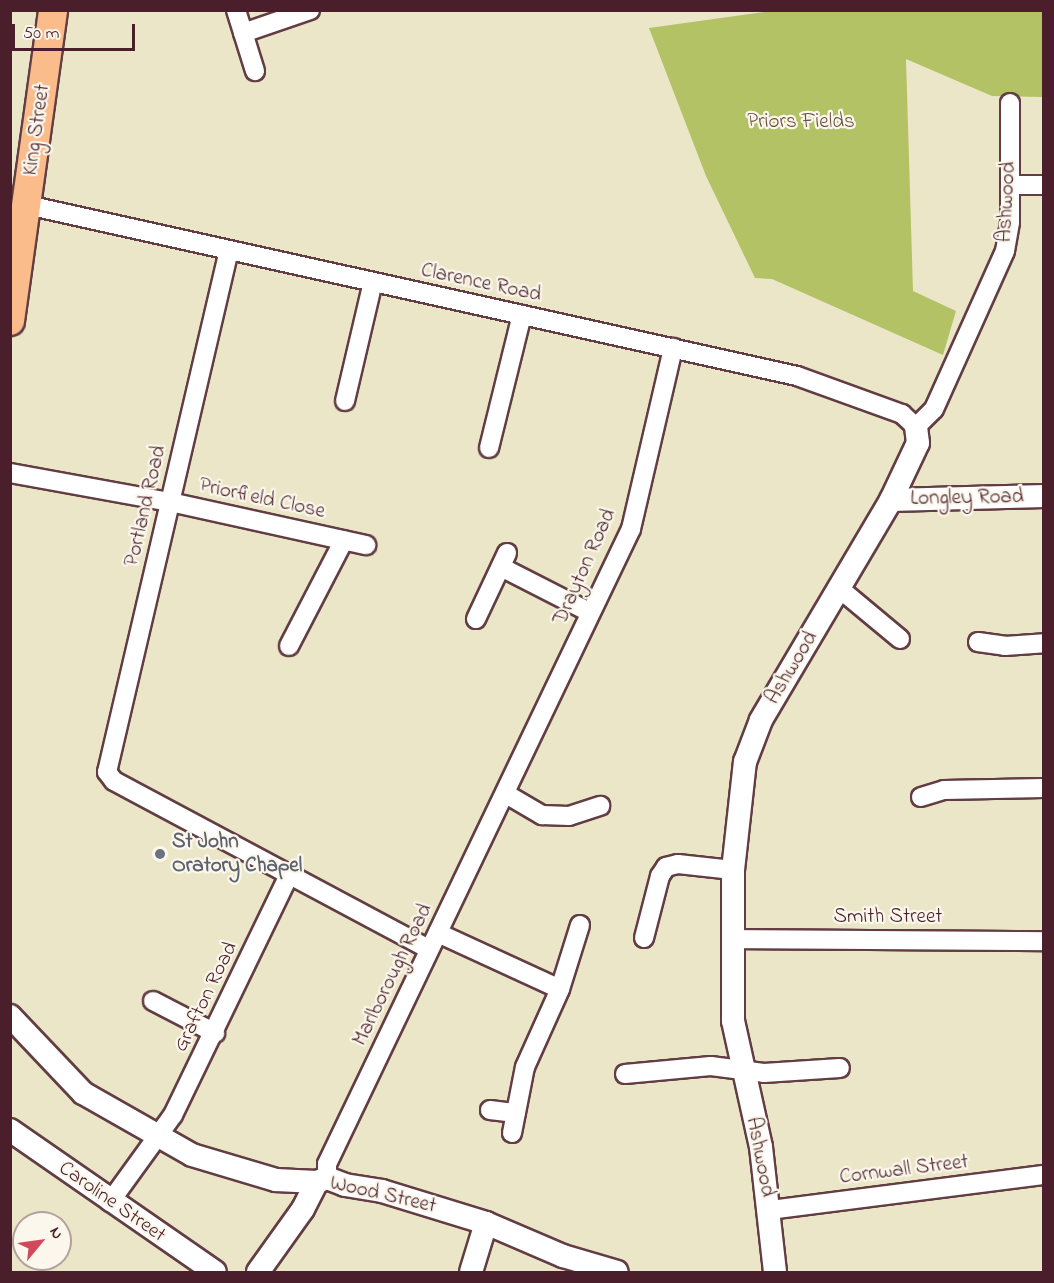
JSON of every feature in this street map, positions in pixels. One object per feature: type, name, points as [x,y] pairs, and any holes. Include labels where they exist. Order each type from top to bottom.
[{"type":"main road","name":"King Street","points":[[10,321],[53,10]]},
{"type":"street","points":[[236,10],[255,71]]},
{"type":"street","points":[[243,33],[310,10]]},
{"type":"street","name":"Ashwood","points":[[775,1272],[770,1210],[761,1148],[741,1070],[733,1021],[733,870],[745,762],[761,720],[891,500],[918,443],[916,427],[934,409],[1005,251],[1010,222],[1010,103]]},
{"type":"street","points":[[1010,185],[1044,185]]},
{"type":"street","name":"Clarence Road","points":[[27,205],[797,376],[902,414],[916,427]]},
{"type":"street","name":"Portland Road","points":[[229,250],[107,772],[114,781],[290,873]]},
{"type":"street","points":[[345,401],[373,282]]},
{"type":"street","points":[[489,448],[522,315]]},
{"type":"street","name":"Drayton Road","points":[[506,794],[589,612],[631,529],[673,348]]},
{"type":"street","name":"Priorfield Close","points":[[10,473],[170,502],[366,545]]},
{"type":"street","name":"Longley Road","points":[[891,500],[1044,496]]},
{"type":"street","name":"Priorfield Close","points":[[289,646],[344,540]]},
{"type":"street","points":[[476,619],[504,560],[589,612]]},
{"type":"street","points":[[840,589],[900,639]]},
{"type":"street","points":[[978,642],[1005,646],[1044,643]]},
{"type":"street","points":[[921,797],[944,790],[1044,788]]},
{"type":"street","points":[[506,794],[542,815],[569,816],[600,806]]},
{"type":"street","name":"Marlborough Road","points":[[322,1180],[327,1164],[429,950],[506,794]]},
{"type":"street","points":[[644,938],[660,876],[666,867],[678,864],[733,870]]},
{"type":"street","points":[[290,873],[429,950]]},
{"type":"street","name":"Grafton Road","points":[[110,1202],[155,1136],[174,1115],[290,873]]},
{"type":"street","points":[[512,1133],[525,1067],[560,989],[580,925]]},
{"type":"street","points":[[438,933],[560,989]]},
{"type":"street","name":"Smith Street","points":[[732,939],[1044,941]]},
{"type":"street","points":[[153,1001],[214,1033]]},
{"type":"street","name":"Wood Street","points":[[10,1016],[84,1093],[155,1136],[228,1167],[276,1180],[322,1180],[486,1223],[563,1256],[617,1272]]},
{"type":"street","points":[[625,1074],[711,1066],[764,1073],[840,1068]]},
{"type":"street","points":[[490,1110],[516,1113]]},
{"type":"street","name":"Caroline Street","points":[[10,1130],[110,1202],[215,1272]]},
{"type":"street","name":"Cornwall Street","points":[[770,1210],[1044,1175]]},
{"type":"street","points":[[258,1272],[322,1180]]},
{"type":"street","points":[[471,1272],[486,1223]]},
{"type":"green space","name":"Priors Fields","points":[[778,10],[1043,11],[1043,97],[992,96],[906,59],[913,291],[956,311],[943,355],[772,279],[755,278],[706,176],[649,28]]},
{"type":"place","name":"St John Oratory Chapel","points":[[160,854]]}]
